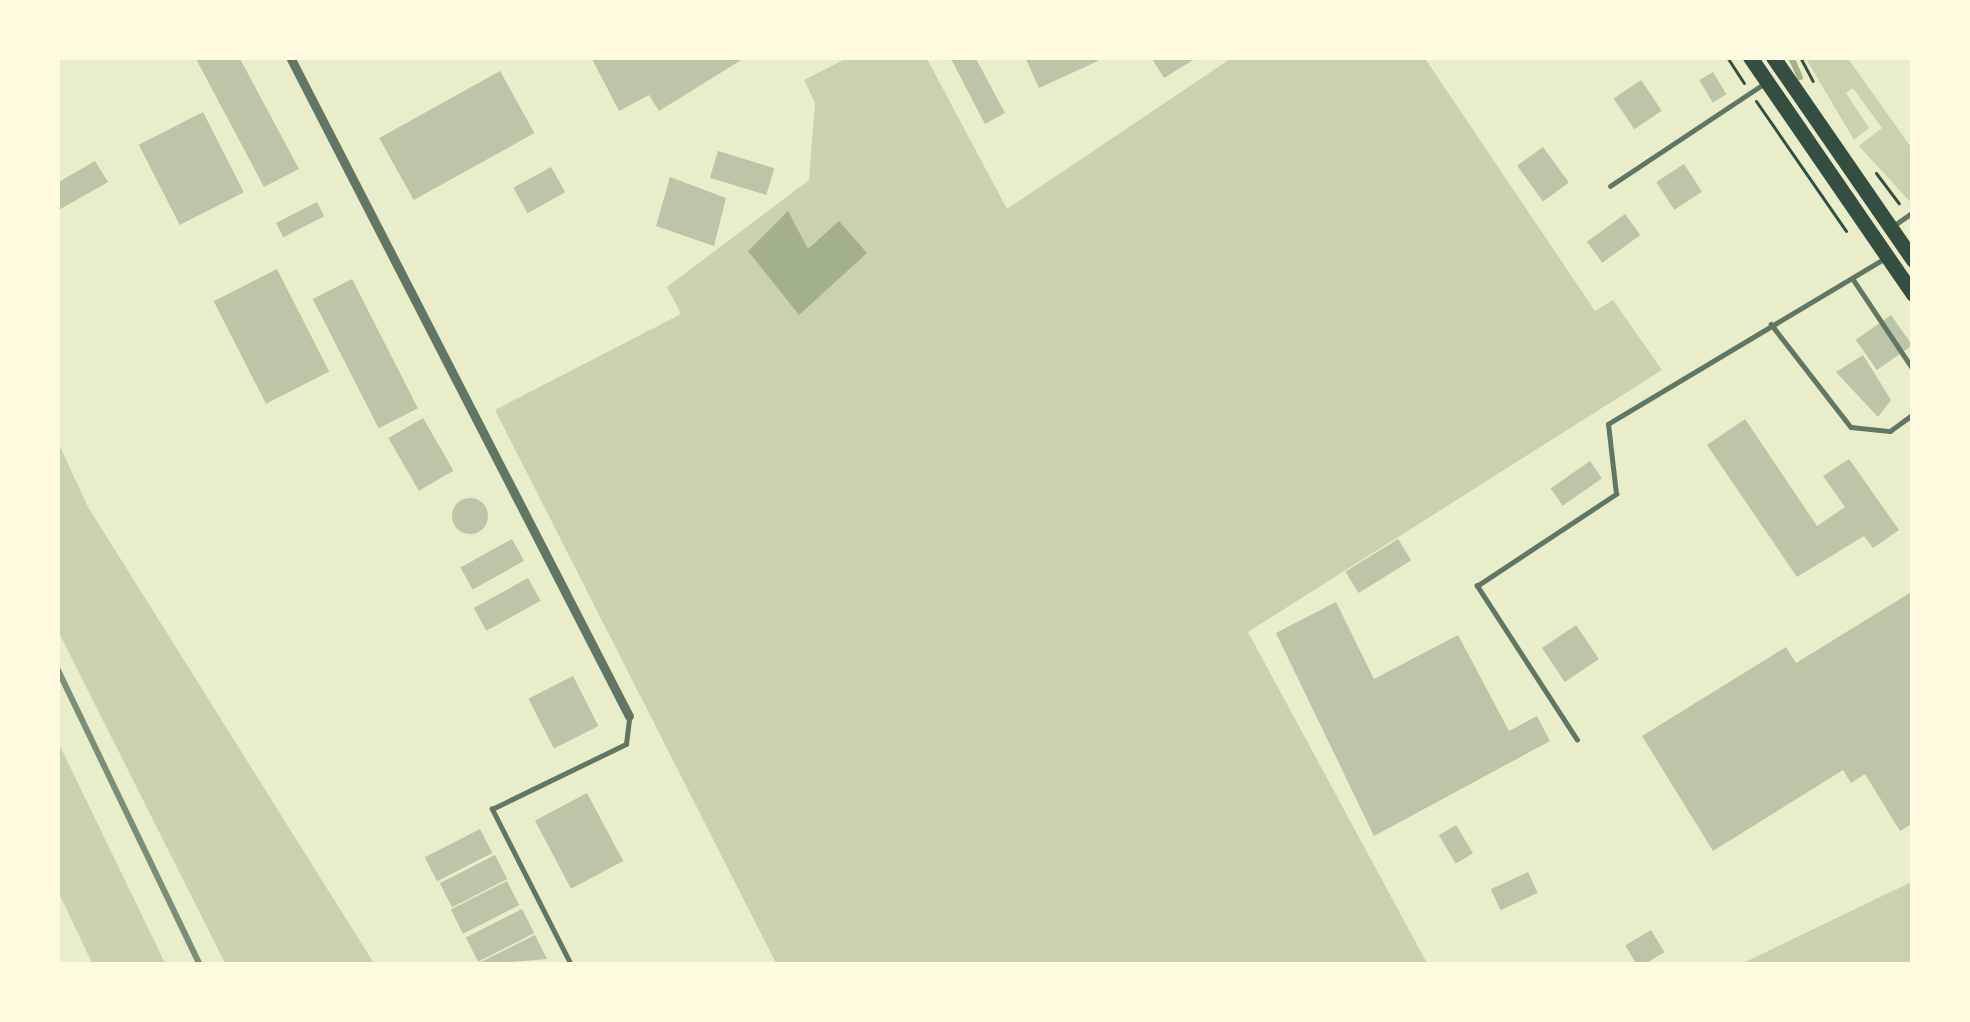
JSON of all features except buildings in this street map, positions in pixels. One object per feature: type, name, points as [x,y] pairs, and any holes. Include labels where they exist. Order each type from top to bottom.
[{"type":"main road","points":[[1750,57],[1913,294]]},
{"type":"main road","points":[[1773,57],[1913,260]]},
{"type":"main road","points":[[1767,82],[1784,72]]},
{"type":"main road","points":[[1842,191],[1859,181]]},
{"type":"main road","points":[[1887,257],[1894,232]]},
{"type":"main road","points":[[1887,257],[1913,280]]},
{"type":"street","points":[[290,57],[629,716]]},
{"type":"lane","points":[[1610,186],[1767,82]]},
{"type":"lane","points":[[1894,232],[1913,212]]},
{"type":"lane","points":[[1577,740],[1477,586],[1616,494],[1608,424],[1887,257]]},
{"type":"lane","points":[[1853,279],[1913,369]]},
{"type":"lane","points":[[1771,324],[1851,427],[1890,431],[1913,414]]},
{"type":"lane","points":[[571,965],[493,809],[626,744],[629,716]]},
{"type":"shaded area","points":[[849,57],[926,57],[1007,209],[1233,57],[1424,57],[1595,311],[1613,300],[1662,370],[1248,632],[1428,965],[777,965],[495,410],[681,314],[667,287],[809,180],[815,103],[804,80]]},
{"type":"shaded area","points":[[1805,57],[1847,57],[1913,150],[1913,205],[1859,146],[1882,128],[1853,88],[1846,93],[1869,128],[1854,140]]},
{"type":"shaded area","points":[[788,211],[808,249],[839,221],[867,253],[799,315],[748,251]]},
{"type":"shaded area","points":[[57,440],[88,507],[375,965],[226,965],[57,629]]},
{"type":"shaded area","points":[[57,740],[166,965],[93,965],[57,889]]},
{"type":"shaded area","points":[[1913,881],[1913,965],[1739,965],[1905,885]]},
{"type":"waterway","points":[[1791,57],[1800,77]]},
{"type":"railway","points":[[57,668],[200,965]]}]
